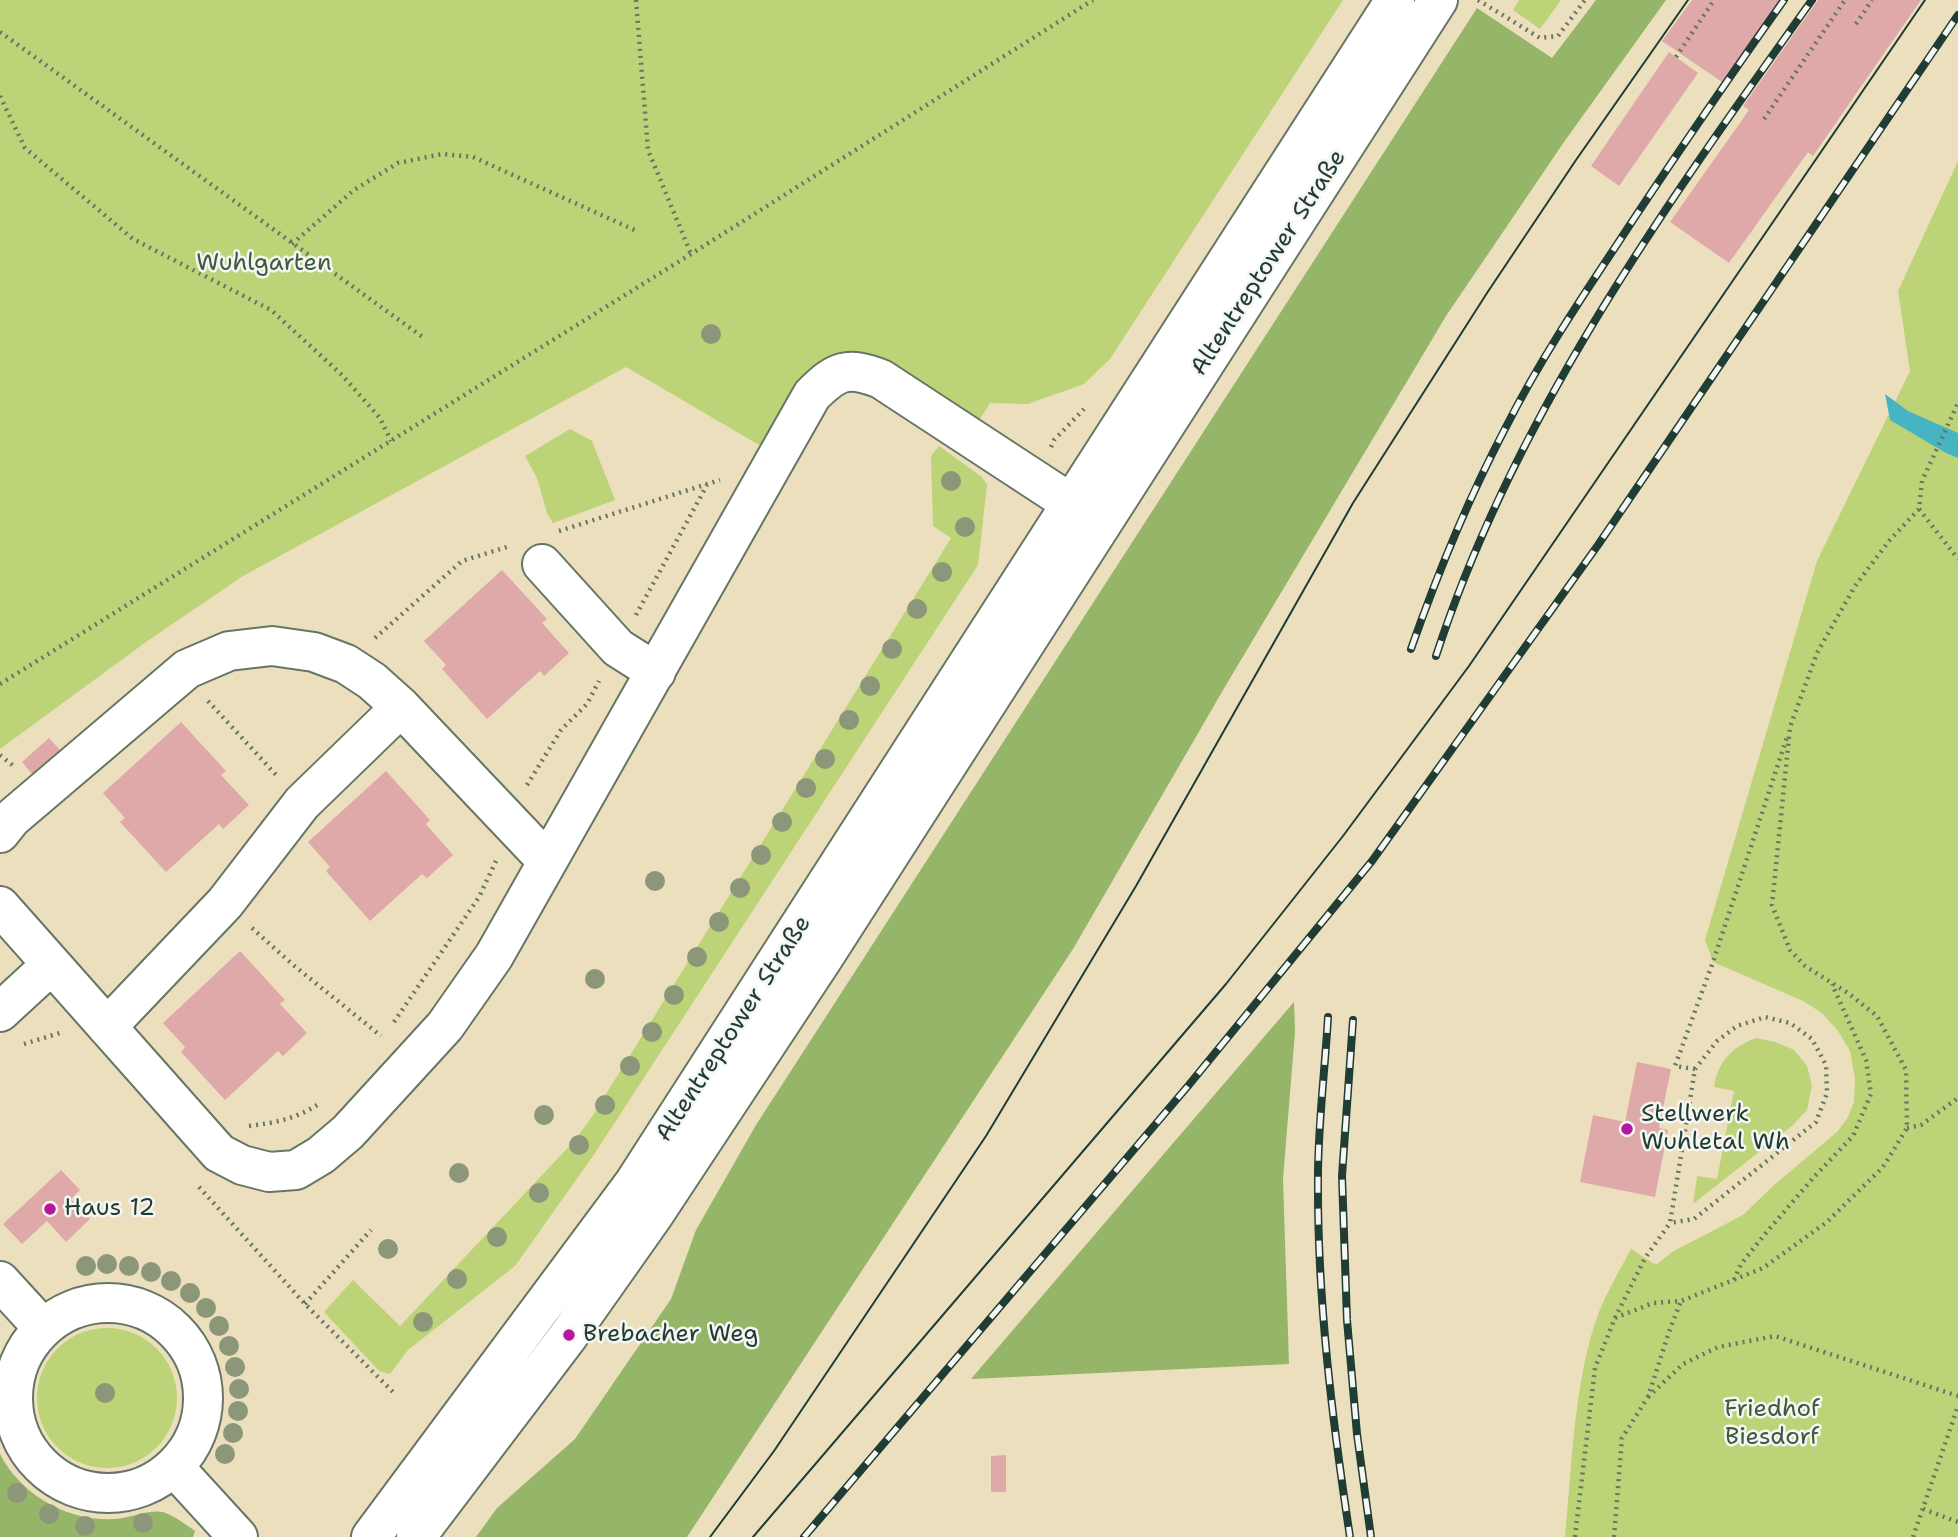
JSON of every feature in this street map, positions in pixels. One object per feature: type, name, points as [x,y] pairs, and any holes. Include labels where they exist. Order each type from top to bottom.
[{"type":"main road","name":"Altentreptower Straße","points":[[416,1537],[554,1355],[653,1216],[822,960],[1395,0]]},
{"type":"main road","name":"Altentreptower Straße","points":[[371,1537],[635,1182],[1438,0]]},
{"type":"main road","points":[[0,906],[219,1153],[242,1165],[269,1172],[296,1170],[321,1155],[348,1132],[445,1026],[494,956],[812,396],[831,376],[858,370],[881,379],[1086,515]]},
{"type":"main road","points":[[542,564],[618,648],[656,672]]},
{"type":"main road","points":[[0,833],[22,809],[187,669],[229,651],[272,646],[314,652],[346,664],[372,681],[401,707],[547,861]]},
{"type":"main road","points":[[107,1027],[225,903],[302,803],[401,707]]},
{"type":"main road","points":[[6,1030],[51,965]]},
{"type":"main road","points":[[0,1281],[43,1328]]},
{"type":"main road","points":[[103,1302],[136,1306],[165,1321],[188,1345],[201,1375],[204,1409],[194,1440],[174,1467],[149,1484],[121,1493],[91,1492],[62,1482],[39,1464],[22,1439],[13,1410],[15,1380],[21,1361],[43,1328],[71,1310],[103,1302]]},
{"type":"main road","points":[[174,1467],[238,1537]]},
{"type":"path","points":[[636,0],[648,150],[691,254]]},
{"type":"path","points":[[0,684],[1093,0]]},
{"type":"path","points":[[1478,0],[1540,38],[1558,36],[1585,0]]},
{"type":"path","points":[[1676,57],[1714,0]]},
{"type":"path","points":[[1765,119],[1845,0]]},
{"type":"path","points":[[1856,24],[1872,0]]},
{"type":"path","points":[[0,32],[424,338]]},
{"type":"path","points":[[0,96],[24,148],[133,239],[271,310],[342,375],[380,418],[391,441]]},
{"type":"path","points":[[292,244],[354,190],[398,163],[442,154],[473,157],[639,232]]},
{"type":"path","points":[[1695,1069],[1675,1066],[1713,962],[1817,653],[1855,586],[1889,541],[1919,509],[1922,481],[1958,402]]},
{"type":"path","points":[[1919,509],[1958,559]]},
{"type":"path","points":[[182,674],[302,803]]},
{"type":"path","points":[[1615,1318],[1653,1303],[1681,1301],[1763,1268],[1827,1222],[1883,1167],[1907,1128],[1906,1069],[1877,1016],[1848,993],[1805,966],[1790,950],[1772,905],[1790,727]]},
{"type":"path","points":[[374,1045],[421,986],[479,897],[502,849]]},
{"type":"path","points":[[225,903],[292,964],[382,1036]]},
{"type":"path","points":[[1733,1281],[1741,1265],[1765,1234],[1853,1136],[1871,1094],[1866,1060],[1831,983]]},
{"type":"path","points":[[1575,1537],[1595,1368],[1615,1318],[1645,1258],[1670,1223],[1695,1069],[1717,1041],[1737,1026],[1765,1017],[1790,1023],[1812,1039],[1826,1065],[1827,1093],[1816,1122],[1694,1219],[1670,1223]]},
{"type":"path","points":[[6,1030],[64,1032]]},
{"type":"path","points":[[325,1097],[316,1106],[298,1116],[276,1123],[234,1128],[184,1170],[305,1304],[393,1392]]},
{"type":"path","points":[[1907,1128],[1921,1125],[1958,1098]]},
{"type":"path","points":[[305,1304],[371,1230]]},
{"type":"path","points":[[1648,1397],[1681,1301]]},
{"type":"path","points":[[1614,1537],[1622,1438],[1648,1397],[1683,1364],[1718,1347],[1775,1336],[1958,1396]]},
{"type":"path","points":[[1913,1537],[1958,1406]]},
{"type":"path","points":[[1923,1509],[1958,1522]]},
{"type":"green space","name":"Wuhlgarten","points":[[0,0],[1343,0],[1110,359],[1084,384],[1028,404],[990,403],[980,419],[892,363],[877,358],[766,449],[626,367],[243,576],[146,642],[0,749]]},
{"type":"green space","points":[[1519,0],[1561,0],[1540,29],[1513,10]]},
{"type":"green space","points":[[1596,0],[1666,0],[1564,142],[1446,316],[1226,685],[1073,949],[687,1537],[476,1537],[497,1508],[575,1439],[671,1299],[696,1230],[756,1125],[1477,8],[1552,58]]},
{"type":"green space","name":"Friedhof Biesdorf","points":[[1958,161],[1958,1537],[1565,1537],[1575,1423],[1584,1365],[1599,1312],[1631,1249],[1656,1265],[1672,1252],[1743,1215],[1837,1132],[1847,1119],[1854,1102],[1855,1079],[1850,1051],[1838,1031],[1822,1013],[1803,1001],[1713,962],[1705,940],[1817,561],[1910,371],[1898,291]]},
{"type":"green space","points":[[570,429],[592,441],[615,500],[553,523],[547,513],[537,478],[525,456]]},
{"type":"green space","points":[[939,446],[982,477],[987,485],[978,565],[593,1156],[515,1266],[408,1350],[390,1374],[379,1371],[324,1312],[353,1280],[400,1326],[576,1139],[951,538],[933,526],[931,456]]},
{"type":"green space","points":[[1294,1002],[1295,1032],[1283,1179],[1289,1364],[971,1379]]},
{"type":"green space","points":[[1756,1038],[1794,1050],[1807,1066],[1812,1085],[1807,1110],[1792,1126],[1693,1204],[1697,1176],[1717,1179],[1734,1091],[1714,1087],[1719,1070],[1733,1051]]},
{"type":"green space","points":[[107,1328],[134,1333],[157,1348],[172,1371],[177,1398],[172,1425],[157,1448],[134,1463],[107,1468],[80,1463],[57,1448],[42,1425],[37,1398],[42,1371],[57,1348],[80,1333]]},
{"type":"green space","points":[[0,1454],[20,1482],[63,1511],[97,1519],[163,1512],[195,1531],[193,1537],[0,1537]]},
{"type":"water","points":[[1885,394],[1908,411],[1958,433],[1958,458],[1890,420]]},
{"type":"building","points":[[1692,0],[1785,0],[1725,84],[1662,41]]},
{"type":"building","points":[[1818,0],[1921,0],[1813,156],[1808,152],[1729,263],[1670,222],[1749,110],[1743,106]]},
{"type":"building","points":[[1669,52],[1698,73],[1619,186],[1591,166]]},
{"type":"building","points":[[502,570],[547,619],[542,623],[569,653],[544,676],[540,671],[487,719],[442,669],[446,665],[424,641]]},
{"type":"building","points":[[181,722],[226,771],[221,775],[249,805],[223,829],[219,824],[166,872],[120,822],[125,818],[103,793]]},
{"type":"building","points":[[49,738],[60,750],[33,775],[22,762]]},
{"type":"building","points":[[386,771],[430,820],[426,824],[453,855],[427,878],[422,874],[370,921],[326,871],[330,867],[308,842]]},
{"type":"building","points":[[240,951],[285,1000],[280,1004],[307,1033],[283,1056],[278,1051],[225,1100],[181,1052],[185,1047],[163,1023]]},
{"type":"building","name":"Stellwerk Wuhletal Wh","points":[[1637,1062],[1671,1069],[1659,1128],[1668,1130],[1655,1197],[1580,1182],[1593,1115],[1625,1122]]},
{"type":"building","name":"Haus 12","points":[[61,1170],[80,1190],[71,1199],[90,1219],[66,1242],[47,1221],[22,1244],[3,1224]]},
{"type":"building","points":[[1006,1455],[1006,1492],[991,1492],[991,1456]]},
{"type":"tram line","points":[[710,1537],[774,1451],[986,1136],[1136,886],[1353,503],[1487,293],[1688,0]]},
{"type":"tram line","points":[[753,1537],[1226,984],[1343,836],[1469,666],[1925,0]]},
{"type":"railway","points":[[1411,649],[1467,507],[1531,380],[1635,218],[1784,0]]},
{"type":"railway","points":[[1436,656],[1469,567],[1508,480],[1551,396],[1650,234],[1812,0]]},
{"type":"railway","points":[[804,1537],[1188,1086],[1372,861],[1598,545],[1958,15]]},
{"type":"railway","points":[[1328,1017],[1318,1157],[1318,1222],[1332,1402],[1350,1537]]},
{"type":"railway","points":[[1353,1020],[1342,1176],[1347,1320],[1357,1434],[1371,1537]]},
{"type":"place","name":"Stellwerk Wuhletal Wh","points":[[1627,1129]]},
{"type":"place","name":"Haus 12","points":[[50,1209]]},
{"type":"place","name":"Brebacher Weg","points":[[569,1335]]}]
